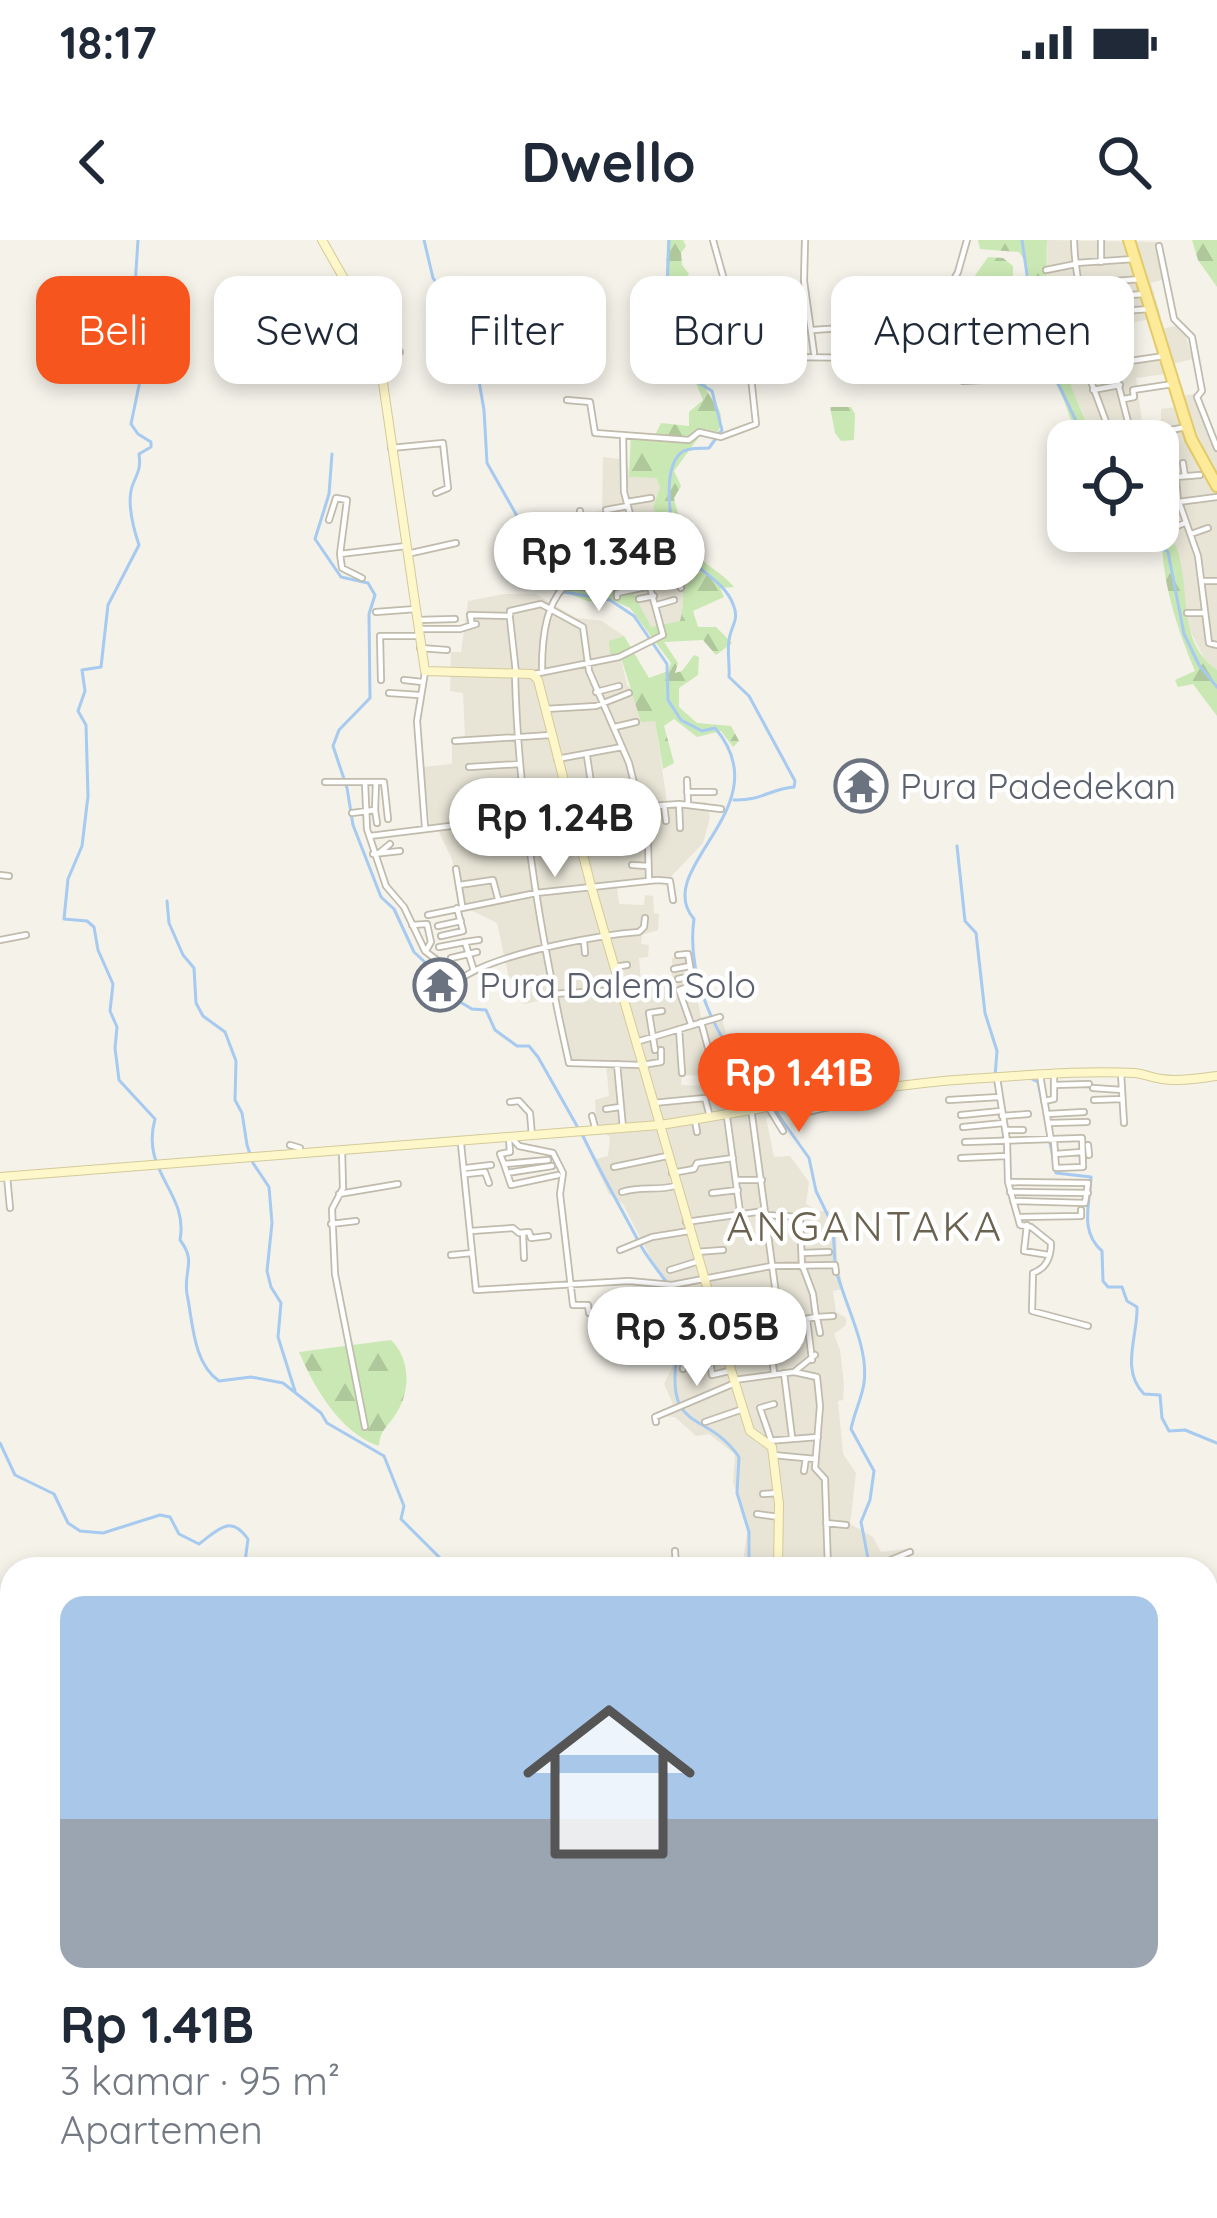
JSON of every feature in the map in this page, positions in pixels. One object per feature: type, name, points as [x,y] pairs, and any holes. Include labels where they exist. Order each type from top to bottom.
[{"type":"main road","points":[[322,240],[343,276]]},
{"type":"main road","points":[[1129,240],[1194,447],[1217,486]]},
{"type":"main road","points":[[382,384],[425,670],[537,674],[652,1108],[733,1378],[751,1431],[769,1440],[773,1454],[778,1557]]},
{"type":"main road","points":[[526,817],[572,812]]},
{"type":"main road","points":[[3,1177],[300,1147],[342,1150],[532,1136],[548,1140],[623,1128],[681,1126],[752,1108],[873,1089],[997,1078],[1047,1080],[1121,1073],[1172,1080],[1217,1076]]},
{"type":"street","points":[[713,240],[723,276]]},
{"type":"street","points":[[805,240],[804,281],[814,355]]},
{"type":"street","points":[[956,276],[967,240]]},
{"type":"street","points":[[1074,240],[1077,276]]},
{"type":"street","points":[[1101,240],[1105,273]]},
{"type":"street","points":[[1159,246],[1174,318],[1192,340],[1202,392],[1197,398],[1217,448]]},
{"type":"street","points":[[1046,270],[1134,259]]},
{"type":"street","points":[[1134,280],[1141,279]]},
{"type":"street","points":[[1134,295],[1145,294]]},
{"type":"street","points":[[1134,310],[1150,309]]},
{"type":"street","points":[[812,330],[831,328]]},
{"type":"street","points":[[807,356],[831,356]]},
{"type":"street","points":[[1134,360],[1164,356]]},
{"type":"street","points":[[567,400],[590,402],[596,433],[689,440],[699,432],[721,437],[753,426],[757,422],[752,384]]},
{"type":"street","points":[[1091,384],[1105,420]]},
{"type":"street","points":[[1093,390],[1120,385],[1128,420]]},
{"type":"street","points":[[1124,399],[1134,397],[1133,390],[1173,385]]},
{"type":"street","points":[[1207,424],[1217,422]]},
{"type":"street","points":[[1179,428],[1187,427]]},
{"type":"street","points":[[623,434],[627,504],[657,606],[658,638],[619,657],[537,674],[550,607],[558,591],[604,561],[640,550]]},
{"type":"street","points":[[391,448],[443,443],[448,488],[436,493]]},
{"type":"street","points":[[1183,464],[1185,476]]},
{"type":"street","points":[[1179,477],[1200,475]]},
{"type":"street","points":[[1179,502],[1217,497]]},
{"type":"street","points":[[329,520],[336,498],[347,500],[342,568],[362,578]]},
{"type":"street","points":[[606,510],[651,498]]},
{"type":"street","points":[[1179,505],[1202,581],[1209,644],[1217,645]]},
{"type":"street","points":[[585,537],[580,513],[541,518],[547,543],[585,537],[594,540],[604,561]]},
{"type":"street","points":[[1179,526],[1186,523]]},
{"type":"street","points":[[543,532],[583,526]]},
{"type":"street","points":[[1191,534],[1208,528]]},
{"type":"street","points":[[637,538],[662,532]]},
{"type":"street","points":[[340,554],[456,543]]},
{"type":"street","points":[[644,560],[669,552]]},
{"type":"street","points":[[616,597],[692,566]]},
{"type":"street","points":[[676,575],[681,588]]},
{"type":"street","points":[[1202,581],[1217,581]]},
{"type":"street","points":[[638,599],[654,596]]},
{"type":"street","points":[[646,607],[674,600]]},
{"type":"street","points":[[649,881],[643,807],[615,727],[596,692],[583,627],[542,604],[509,611],[532,867],[552,994],[569,1064],[662,1061],[650,1037],[649,1013],[662,1011]]},
{"type":"street","points":[[376,612],[417,624],[474,625],[470,615],[510,616]]},
{"type":"street","points":[[1186,613],[1204,613]]},
{"type":"street","points":[[381,680],[380,636],[455,619]]},
{"type":"street","points":[[420,648],[447,650]]},
{"type":"street","points":[[425,670],[417,721],[425,827]]},
{"type":"street","points":[[404,680],[422,682]]},
{"type":"street","points":[[596,692],[619,686]]},
{"type":"street","points":[[545,710],[602,704],[629,693]]},
{"type":"street","points":[[389,694],[419,695]]},
{"type":"street","points":[[615,727],[637,722]]},
{"type":"street","points":[[455,741],[551,735]]},
{"type":"street","points":[[556,759],[622,747]]},
{"type":"street","points":[[587,755],[595,810]]},
{"type":"street","points":[[469,767],[520,764]]},
{"type":"street","points":[[680,828],[687,780]]},
{"type":"street","points":[[325,782],[385,784],[388,819]]},
{"type":"street","points":[[365,782],[364,811],[386,886],[404,908],[425,951],[459,977]]},
{"type":"street","points":[[376,782],[377,823]]},
{"type":"street","points":[[687,792],[714,793]]},
{"type":"street","points":[[355,802],[364,801]]},
{"type":"street","points":[[572,812],[683,804],[721,809]]},
{"type":"street","points":[[664,805],[666,821]]},
{"type":"street","points":[[352,813],[375,810]]},
{"type":"street","points":[[369,835],[526,817]]},
{"type":"street","points":[[493,820],[495,848]]},
{"type":"street","points":[[376,853],[390,844]]},
{"type":"street","points":[[376,853],[400,851]]},
{"type":"street","points":[[632,865],[658,860]]},
{"type":"street","points":[[521,868],[532,867]]},
{"type":"street","points":[[441,936],[462,931],[456,869]]},
{"type":"street","points":[[0,875],[9,875]]},
{"type":"street","points":[[459,885],[492,880],[499,899]]},
{"type":"street","points":[[428,915],[536,893],[649,881],[669,880],[673,900]]},
{"type":"street","points":[[449,992],[459,977],[484,971],[515,954],[640,931],[645,918]]},
{"type":"street","points":[[438,926],[460,921]]},
{"type":"street","points":[[412,926],[427,924],[431,944],[425,951]]},
{"type":"street","points":[[0,940],[26,935]]},
{"type":"street","points":[[439,947],[479,940]]},
{"type":"street","points":[[584,941],[585,953]]},
{"type":"street","points":[[465,942],[473,953],[474,971]]},
{"type":"street","points":[[451,958],[473,953]]},
{"type":"street","points":[[678,956],[688,954],[693,986],[679,990],[680,1008],[691,1024]]},
{"type":"street","points":[[614,967],[627,965]]},
{"type":"street","points":[[674,969],[690,966]]},
{"type":"street","points":[[678,979],[692,976]]},
{"type":"street","points":[[552,994],[621,990]]},
{"type":"street","points":[[636,1042],[720,1017]]},
{"type":"street","points":[[701,1022],[714,1070]]},
{"type":"street","points":[[679,1029],[682,1073]]},
{"type":"street","points":[[563,1039],[572,1037]]},
{"type":"street","points":[[616,1064],[623,1128]]},
{"type":"street","points":[[1121,1073],[1124,1123]]},
{"type":"street","points":[[997,1078],[1008,1183],[1020,1225],[1051,1239],[1043,1270],[1033,1273],[1032,1311],[1088,1326]]},
{"type":"street","points":[[1047,1080],[1121,1090]]},
{"type":"street","points":[[1047,1080],[1044,1101],[1057,1169],[1082,1167],[1088,1145]]},
{"type":"street","points":[[1044,1101],[1054,1100],[1047,1080]]},
{"type":"street","points":[[749,1085],[794,1115],[838,1105]]},
{"type":"street","points":[[949,1100],[999,1097]]},
{"type":"street","points":[[652,1108],[705,1098],[710,1118]]},
{"type":"street","points":[[1094,1100],[1122,1099]]},
{"type":"street","points":[[510,1102],[519,1101],[530,1113],[532,1136]]},
{"type":"street","points":[[779,1104],[783,1131]]},
{"type":"street","points":[[606,1109],[620,1107]]},
{"type":"street","points":[[752,1108],[780,1324]]},
{"type":"street","points":[[1048,1114],[1084,1112]]},
{"type":"street","points":[[963,1127],[1028,1114]]},
{"type":"street","points":[[961,1115],[1003,1120],[1023,1130]]},
{"type":"street","points":[[586,1132],[592,1116]]},
{"type":"street","points":[[727,1117],[740,1212]]},
{"type":"street","points":[[695,1120],[697,1132]]},
{"type":"street","points":[[1049,1123],[1087,1122]]},
{"type":"street","points":[[510,1137],[510,1152],[500,1154],[511,1185],[557,1175]]},
{"type":"street","points":[[510,1137],[519,1146],[553,1154],[562,1171],[560,1194],[574,1306],[587,1305],[590,1313]]},
{"type":"street","points":[[965,1142],[1092,1137]]},
{"type":"street","points":[[1082,1138],[1086,1156]]},
{"type":"street","points":[[460,1140],[476,1290],[633,1281],[672,1285],[771,1266],[835,1265],[836,1272]]},
{"type":"street","points":[[290,1145],[300,1147]]},
{"type":"street","points":[[342,1150],[343,1183],[332,1207],[331,1224],[338,1298],[365,1427]]},
{"type":"street","points":[[1055,1154],[1086,1156]]},
{"type":"street","points":[[614,1167],[668,1156]]},
{"type":"street","points":[[962,1158],[1007,1156]]},
{"type":"street","points":[[673,1173],[694,1169],[697,1163],[735,1158]]},
{"type":"street","points":[[504,1164],[550,1163],[507,1173]]},
{"type":"street","points":[[466,1171],[491,1166]]},
{"type":"street","points":[[466,1171],[485,1172],[489,1183]]},
{"type":"street","points":[[3,1177],[10,1208]]},
{"type":"street","points":[[737,1180],[763,1180]]},
{"type":"street","points":[[1008,1183],[1088,1183],[1085,1203],[1012,1201]]},
{"type":"street","points":[[339,1194],[398,1184]]},
{"type":"street","points":[[622,1192],[676,1186]]},
{"type":"street","points":[[712,1192],[738,1190]]},
{"type":"street","points":[[1010,1192],[1088,1193]]},
{"type":"street","points":[[620,1250],[740,1212],[800,1217],[802,1267],[811,1285],[820,1333]]},
{"type":"street","points":[[1019,1217],[1081,1217]]},
{"type":"street","points":[[331,1224],[356,1221]]},
{"type":"street","points":[[1027,1226],[1024,1251],[1049,1255]]},
{"type":"street","points":[[471,1231],[515,1228],[529,1232],[530,1238],[548,1235]]},
{"type":"street","points":[[523,1233],[524,1258]]},
{"type":"street","points":[[670,1270],[723,1250]]},
{"type":"street","points":[[802,1253],[829,1252]]},
{"type":"street","points":[[452,1255],[472,1253]]},
{"type":"street","points":[[755,1302],[776,1299]]},
{"type":"street","points":[[740,1308],[744,1330]]},
{"type":"street","points":[[720,1330],[833,1316]]},
{"type":"street","points":[[720,1330],[732,1319]]},
{"type":"street","points":[[794,1372],[814,1357],[807,1319]]},
{"type":"street","points":[[768,1326],[774,1373]]},
{"type":"street","points":[[683,1369],[684,1354],[755,1347]]},
{"type":"street","points":[[709,1351],[711,1393]]},
{"type":"street","points":[[712,1375],[733,1378],[794,1372],[817,1376],[815,1470],[824,1478],[830,1557]]},
{"type":"street","points":[[784,1373],[791,1437]]},
{"type":"street","points":[[656,1423],[655,1417],[733,1378]]},
{"type":"street","points":[[810,1396],[820,1395]]},
{"type":"street","points":[[773,1404],[760,1408],[769,1440],[818,1437]]},
{"type":"street","points":[[705,1422],[743,1409]]},
{"type":"street","points":[[773,1454],[816,1459]]},
{"type":"street","points":[[804,1471],[806,1458]]},
{"type":"street","points":[[819,1474],[831,1472]]},
{"type":"street","points":[[816,1489],[825,1490]]},
{"type":"street","points":[[763,1493],[778,1493]]},
{"type":"street","points":[[757,1514],[777,1512]]},
{"type":"street","points":[[826,1522],[846,1525]]},
{"type":"street","points":[[675,1551],[675,1557]]},
{"type":"street","points":[[905,1557],[910,1552]]},
{"type":"shaded area","points":[[1047,240],[1156,242],[1165,279],[1151,283],[1161,317],[1134,322],[1134,276],[1048,276]]},
{"type":"shaded area","points":[[1182,324],[1193,359],[1172,364],[1173,373],[1136,378],[1142,420],[1086,420],[1069,384],[1134,384],[1134,364],[1162,358],[1155,331]]},
{"type":"shaded area","points":[[1195,394],[1217,442],[1217,670],[1206,662],[1188,627],[1177,552],[1179,420],[1161,420],[1161,409],[1176,407],[1180,396]]},
{"type":"shaded area","points":[[603,457],[627,460],[630,477],[656,478],[660,487],[653,507],[674,547],[686,597],[680,621],[651,628],[633,592],[602,584],[591,564],[594,541],[546,550],[535,517],[602,511]]},
{"type":"shaded area","points":[[536,594],[576,618],[602,621],[624,636],[610,641],[611,654],[620,654],[627,685],[655,720],[667,803],[706,802],[710,818],[703,843],[667,881],[617,887],[619,904],[644,905],[645,895],[653,896],[654,913],[659,914],[658,930],[642,935],[641,944],[649,945],[648,957],[639,958],[641,982],[672,977],[672,958],[688,954],[701,1017],[721,1013],[732,1061],[729,1070],[713,1076],[682,1075],[681,1085],[717,1086],[722,1105],[750,1101],[729,1077],[738,1069],[775,1094],[829,1083],[831,1092],[870,1087],[871,1101],[794,1119],[783,1114],[766,1118],[774,1157],[790,1156],[809,1182],[806,1204],[818,1211],[836,1212],[843,1289],[833,1291],[836,1312],[846,1318],[846,1325],[834,1334],[844,1385],[843,1400],[838,1401],[843,1454],[856,1473],[850,1524],[873,1537],[881,1552],[905,1549],[910,1557],[744,1557],[748,1526],[733,1482],[735,1454],[709,1434],[696,1436],[675,1417],[660,1416],[673,1404],[664,1384],[691,1337],[686,1312],[661,1278],[623,1204],[609,1194],[593,1160],[608,1156],[610,1137],[597,1127],[595,1100],[609,1096],[606,1063],[571,1063],[553,998],[524,1004],[508,974],[497,923],[462,906],[452,859],[436,826],[430,826],[423,767],[452,764],[452,740],[465,735],[463,693],[450,691],[451,652],[461,652],[468,601]]},
{"type":"green space","points":[[667,240],[683,240],[682,265],[689,274],[666,276]]},
{"type":"green space","points":[[978,240],[1047,240],[1048,276],[1029,276],[1019,252],[980,249]]},
{"type":"green space","points":[[1192,240],[1217,240],[1217,287],[1198,260]]},
{"type":"green space","points":[[988,257],[1003,258],[1013,266],[1013,276],[975,276]]},
{"type":"green space","points":[[696,384],[706,384],[719,410],[718,432],[705,429],[674,471],[681,486],[674,498],[689,546],[734,587],[720,588],[724,597],[693,611],[698,627],[716,627],[732,643],[716,655],[703,640],[664,642],[678,663],[675,673],[694,655],[699,657],[698,675],[679,688],[679,707],[697,723],[731,726],[739,741],[733,747],[721,731],[697,737],[674,719],[664,726],[674,763],[663,769],[655,721],[641,722],[620,654],[610,654],[609,641],[624,636],[649,678],[668,671],[671,663],[630,608],[600,595],[590,602],[565,592],[554,581],[560,576],[558,566],[546,550],[593,541],[601,557],[591,564],[602,584],[633,592],[651,627],[680,621],[681,577],[653,507],[660,487],[656,478],[629,477],[631,432],[655,435],[661,423],[689,426],[689,412],[703,400]]},
{"type":"green space","points":[[1056,384],[1070,384],[1086,420],[1072,420]]},
{"type":"green space","points":[[830,407],[851,407],[854,440],[841,441],[835,433]]},
{"type":"green space","points":[[1162,552],[1178,552],[1190,629],[1204,658],[1217,670],[1217,716],[1193,684],[1178,687],[1175,680],[1195,671],[1166,580]]},
{"type":"green space","points":[[391,1340],[402,1356],[406,1384],[402,1403],[379,1446],[341,1420],[299,1352]]},
{"type":"waterway","points":[[138,240],[135,286],[148,342],[131,424],[151,447],[139,454],[130,499],[139,545],[108,605],[101,667],[82,670],[85,691],[78,711],[86,725],[88,796],[82,846],[68,879],[64,919],[87,921],[94,927],[113,984],[110,1011],[117,1027],[119,1080],[155,1119],[154,1154],[178,1208],[180,1240],[189,1261],[186,1286],[193,1330],[204,1364],[219,1381],[251,1377],[283,1383],[327,1423],[384,1456],[404,1506],[401,1519],[439,1557]]},
{"type":"waterway","points":[[424,240],[433,278],[472,341],[487,463],[517,516],[520,542],[533,576],[558,591],[610,600],[634,616],[667,664],[668,700],[681,720],[702,731],[715,728],[732,757],[734,784],[727,810],[688,879],[685,899],[694,919],[697,974],[726,1044],[740,1064],[778,1096],[777,1113],[809,1158],[816,1191],[833,1226],[835,1264]]},
{"type":"waterway","points":[[669,240],[667,288],[685,334],[688,368],[712,391],[722,430],[709,448],[685,450],[675,459],[669,484],[674,529],[682,550],[723,588],[733,604],[729,677],[749,696],[795,781],[794,787],[734,800]]},
{"type":"waterway","points":[[1022,240],[1033,316],[1052,340],[1055,377],[1076,420]]},
{"type":"waterway","points":[[332,454],[329,494],[315,539],[341,577],[368,583],[375,595],[369,614],[370,698],[339,730],[333,746],[353,825],[381,897],[394,909],[414,952],[445,981],[450,996],[472,1009],[486,1010],[495,1030],[517,1046],[529,1046],[577,1126]]},
{"type":"waterway","points":[[1168,552],[1184,634],[1199,665],[1217,687]]},
{"type":"waterway","points":[[957,846],[965,921],[976,933],[985,1013],[997,1051],[995,1077]]},
{"type":"waterway","points":[[167,901],[169,923],[194,968],[196,1003],[203,1016],[225,1032],[236,1061],[235,1100],[253,1163],[269,1187],[272,1223],[267,1271],[281,1303],[278,1337],[295,1391]]},
{"type":"waterway","points":[[1032,1079],[1038,1082],[1056,1173],[1091,1177],[1088,1226],[1102,1251],[1103,1281],[1108,1287],[1122,1287],[1127,1301],[1137,1307],[1132,1364],[1137,1385],[1144,1394],[1160,1395],[1162,1418],[1169,1431],[1185,1430],[1217,1443]]},
{"type":"waterway","points":[[582,1134],[640,1244],[689,1318],[692,1344],[677,1354],[677,1398],[691,1418],[714,1432],[739,1457],[737,1493],[749,1532],[749,1557]]},
{"type":"waterway","points":[[837,1273],[865,1370],[851,1429],[874,1471],[861,1522],[868,1557]]},
{"type":"waterway","points":[[0,1443],[15,1475],[54,1494],[68,1523],[80,1531],[103,1533],[160,1515],[170,1517],[179,1534],[199,1544],[223,1527],[235,1527],[248,1539],[246,1557]]},
{"type":"place","name":"Pura Padedekan","points":[[861,786]]},
{"type":"place","name":"Pura Dalem Solo","points":[[440,985]]},
{"type":"district","name":"ANGANTAKA","points":[[865,1226]]}]
